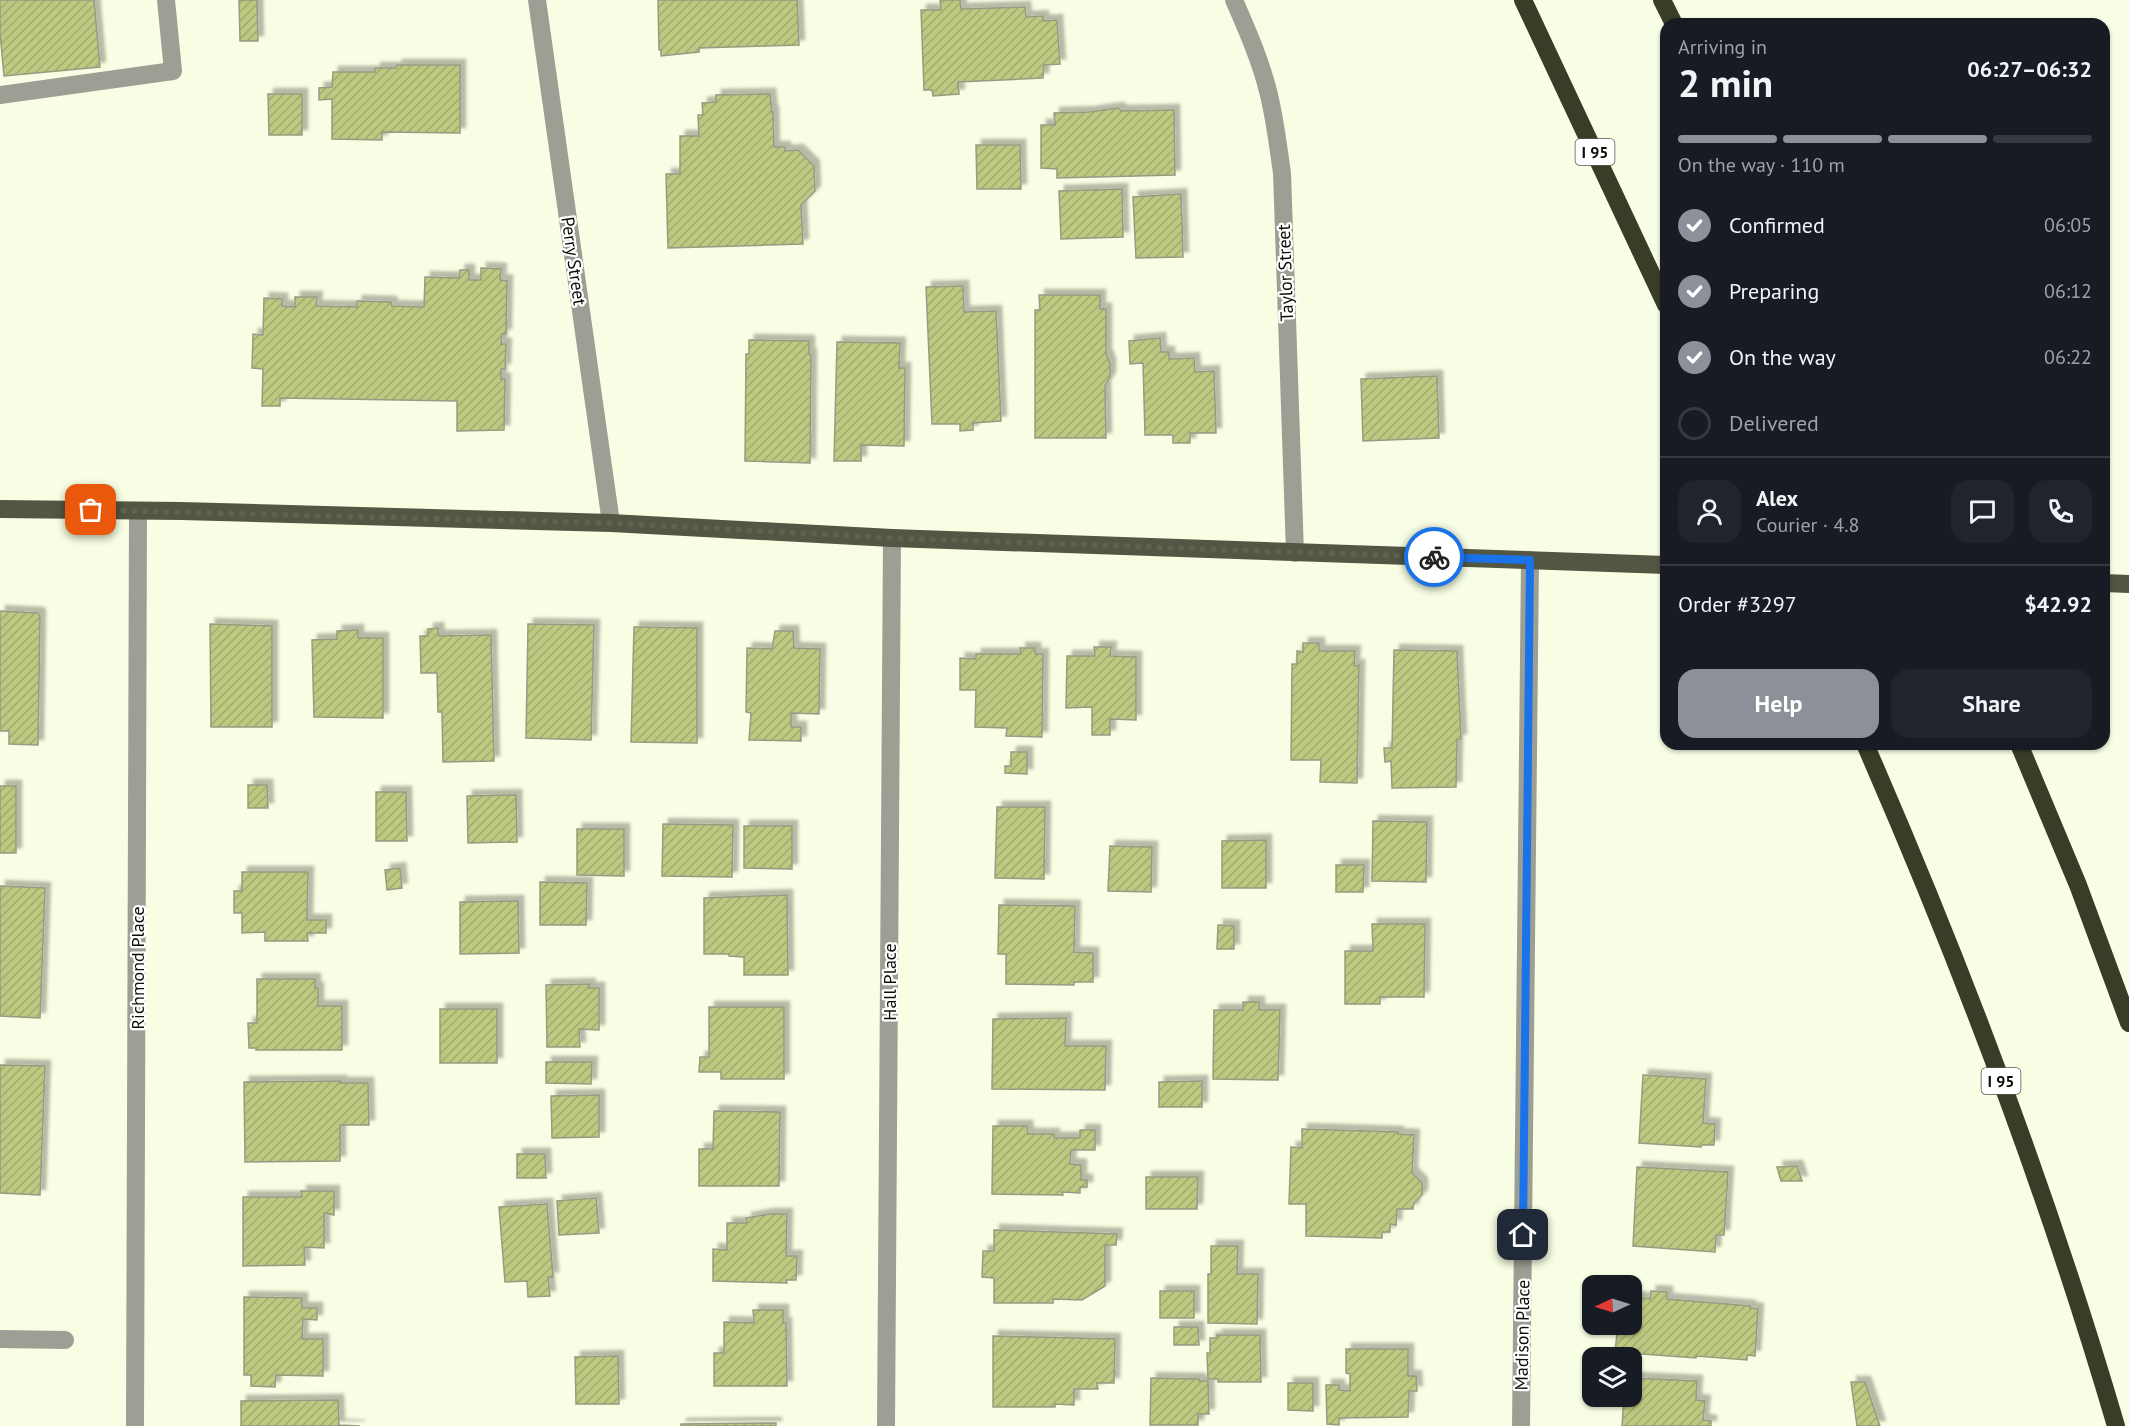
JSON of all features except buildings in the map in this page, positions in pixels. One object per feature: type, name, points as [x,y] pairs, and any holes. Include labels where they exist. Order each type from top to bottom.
[{"type":"highway","name":"I 95","points":[[1523,0],[1660,292]]},
{"type":"highway","points":[[1662,0],[1671,18]]},
{"type":"highway","name":"I 95","points":[[1868,750],[1945,936],[2006,1094],[2062,1254],[2116,1426]]},
{"type":"highway","points":[[2022,750],[2078,885],[2129,1023]]},
{"type":"main road","points":[[0,509],[610,523],[892,538],[1660,565]]},
{"type":"main road","points":[[2110,583],[2129,584]]},
{"type":"street","points":[[0,95],[173,71],[166,0]]},
{"type":"street","name":"Perry Street","points":[[537,0],[610,523]]},
{"type":"street","name":"Taylor Street","points":[[1234,0],[1252,41],[1268,90],[1282,173],[1295,553]]},
{"type":"street","name":"Richmond Place","points":[[135,1426],[138,511]]},
{"type":"street","name":"Hall Place","points":[[886,1426],[892,538]]},
{"type":"street","name":"Madison Place","points":[[1521,1426],[1530,560]]},
{"type":"street","points":[[0,1339],[65,1340]]},
{"type":"way so far","points":[[91,510],[610,523],[892,538],[1434,557]]},
{"type":"route","points":[[1434,557],[1530,560],[1523,1235]]}]
